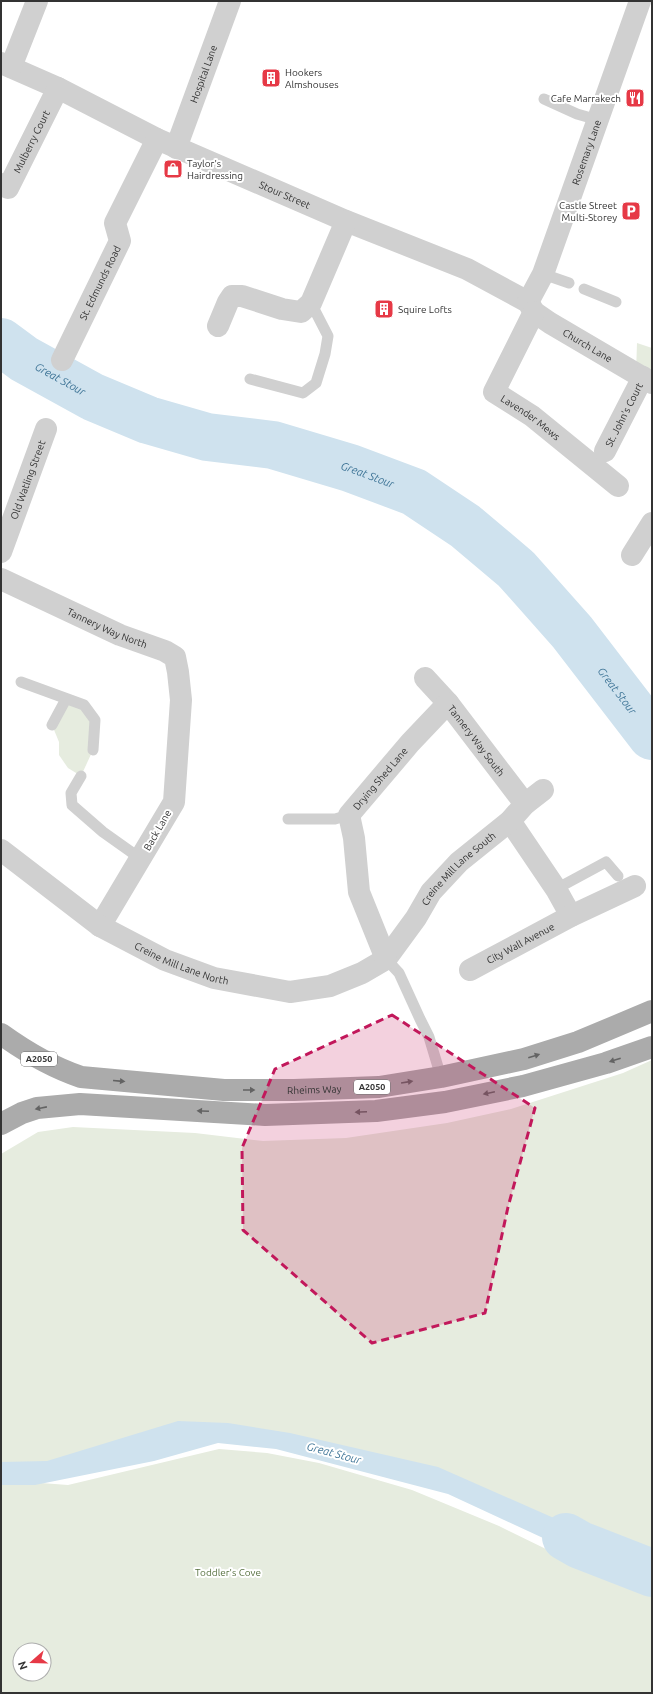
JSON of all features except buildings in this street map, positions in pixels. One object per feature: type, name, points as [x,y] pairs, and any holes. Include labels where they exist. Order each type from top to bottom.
[{"type":"main road","name":"Rheims Way","points":[[1,1034],[23,1050],[62,1071],[81,1077],[224,1090],[294,1090],[379,1087],[441,1077],[524,1059],[578,1042],[652,1011]]},
{"type":"main road","points":[[1,1124],[22,1113],[37,1108],[80,1104],[265,1115],[376,1111],[445,1102],[523,1086],[652,1047]]},
{"type":"street","points":[[6,65],[37,1]]},
{"type":"street","name":"Hospital Lane","points":[[167,143],[230,1]]},
{"type":"street","name":"Rosemary Lane","points":[[531,307],[640,1]]},
{"type":"street","name":"Stour Street","points":[[6,65],[58,88],[167,143],[346,222],[467,269],[531,307]]},
{"type":"street","name":"Mulberry Court","points":[[1,184],[8,188],[58,88]]},
{"type":"street","name":"St. Edmunds Road","points":[[62,360],[120,241],[115,222],[167,143]]},
{"type":"street","points":[[218,326],[232,296],[242,296],[282,309],[301,312],[311,303],[346,222]]},
{"type":"street","name":"Church Lane","points":[[531,307],[550,323],[648,380]]},
{"type":"street","name":"Lavender Mews","points":[[531,307],[494,392],[532,416],[618,486]]},
{"type":"street","name":"St. John's Court","points":[[605,451],[648,380]]},
{"type":"street","name":"Old Watling Street","points":[[1,552],[46,429]]},
{"type":"street","points":[[632,555],[652,523]]},
{"type":"street","name":"Tannery Way North","points":[[1,579],[120,635],[165,651],[175,657],[181,700]]},
{"type":"street","name":"Tannery Way South","points":[[425,678],[448,703],[525,804]]},
{"type":"street","name":"Back Lane","points":[[100,926],[174,802],[181,700]]},
{"type":"street","name":"Drying Shed Lane","points":[[386,959],[359,892],[354,838],[349,815],[410,743],[448,703]]},
{"type":"street","name":"Creine Mill Lane South","points":[[386,959],[416,918],[431,892],[459,862],[510,821],[525,804],[543,790]]},
{"type":"street","points":[[510,821],[556,889],[571,916]]},
{"type":"street","name":"Creine Mill Lane North","points":[[1,850],[100,926],[165,960],[214,978],[290,992],[330,986],[362,973],[386,959]]},
{"type":"street","name":"City Wall Avenue","points":[[470,970],[571,916],[626,881]]},
{"type":"lane","points":[[544,99],[578,114],[598,120]]},
{"type":"lane","points":[[543,274],[569,283]]},
{"type":"lane","points":[[584,289],[616,302]]},
{"type":"lane","points":[[250,379],[303,393],[316,383],[325,354],[328,336],[311,303]]},
{"type":"lane","points":[[21,682],[84,705],[95,720],[93,750]]},
{"type":"lane","points":[[52,725],[66,699]]},
{"type":"lane","points":[[81,776],[71,793],[72,805],[103,832],[141,859]]},
{"type":"lane","points":[[288,819],[335,819],[349,815]]},
{"type":"lane","points":[[556,889],[606,862],[626,881]]},
{"type":"lane","points":[[386,959],[399,973],[428,1037],[441,1077]]},
{"type":"highlighted area","points":[[392,1015],[535,1108],[508,1207],[485,1313],[372,1343],[243,1230],[242,1148],[275,1069]]},
{"type":"green space","points":[[637,343],[652,348],[652,383],[636,373]]},
{"type":"green space","points":[[66,699],[84,705],[95,720],[93,750],[81,776],[68,768],[59,755],[59,742],[52,725]]},
{"type":"green space","points":[[652,1060],[652,1572],[520,1514],[392,1467],[209,1432],[1,1473],[1,1154],[38,1132],[73,1127],[195,1133],[263,1141],[346,1138],[447,1123],[511,1109],[623,1073]]},
{"type":"green space","name":"Toddler's Cove","points":[[219,1449],[267,1453],[319,1463],[412,1490],[499,1526],[587,1569],[652,1594],[652,1693],[1,1693],[1,1480],[68,1485]]},
{"type":"water","points":[[178,1421],[228,1423],[290,1433],[438,1467],[631,1552],[623,1575],[448,1494],[276,1449],[218,1443],[154,1461],[35,1485],[1,1485],[1,1462],[47,1461]]},
{"type":"waterway","name":"Great Stour","points":[[1,342],[24,359],[93,397],[148,420],[207,437],[273,445],[350,468],[414,492],[465,526],[516,569],[572,632],[652,736]]},
{"type":"waterway","name":"Great Stour","points":[[566,1537],[580,1545],[652,1573]]},
{"type":"place","name":"Hookers Almshouses","points":[[271,78]]},
{"type":"place","name":"Cafe Marrakech","points":[[635,98]]},
{"type":"place","name":"Taylor's Hairdressing","points":[[173,169]]},
{"type":"place","name":"Castle Street Multi-Storey","points":[[631,211]]},
{"type":"place","name":"Squire Lofts","points":[[384,309]]}]
